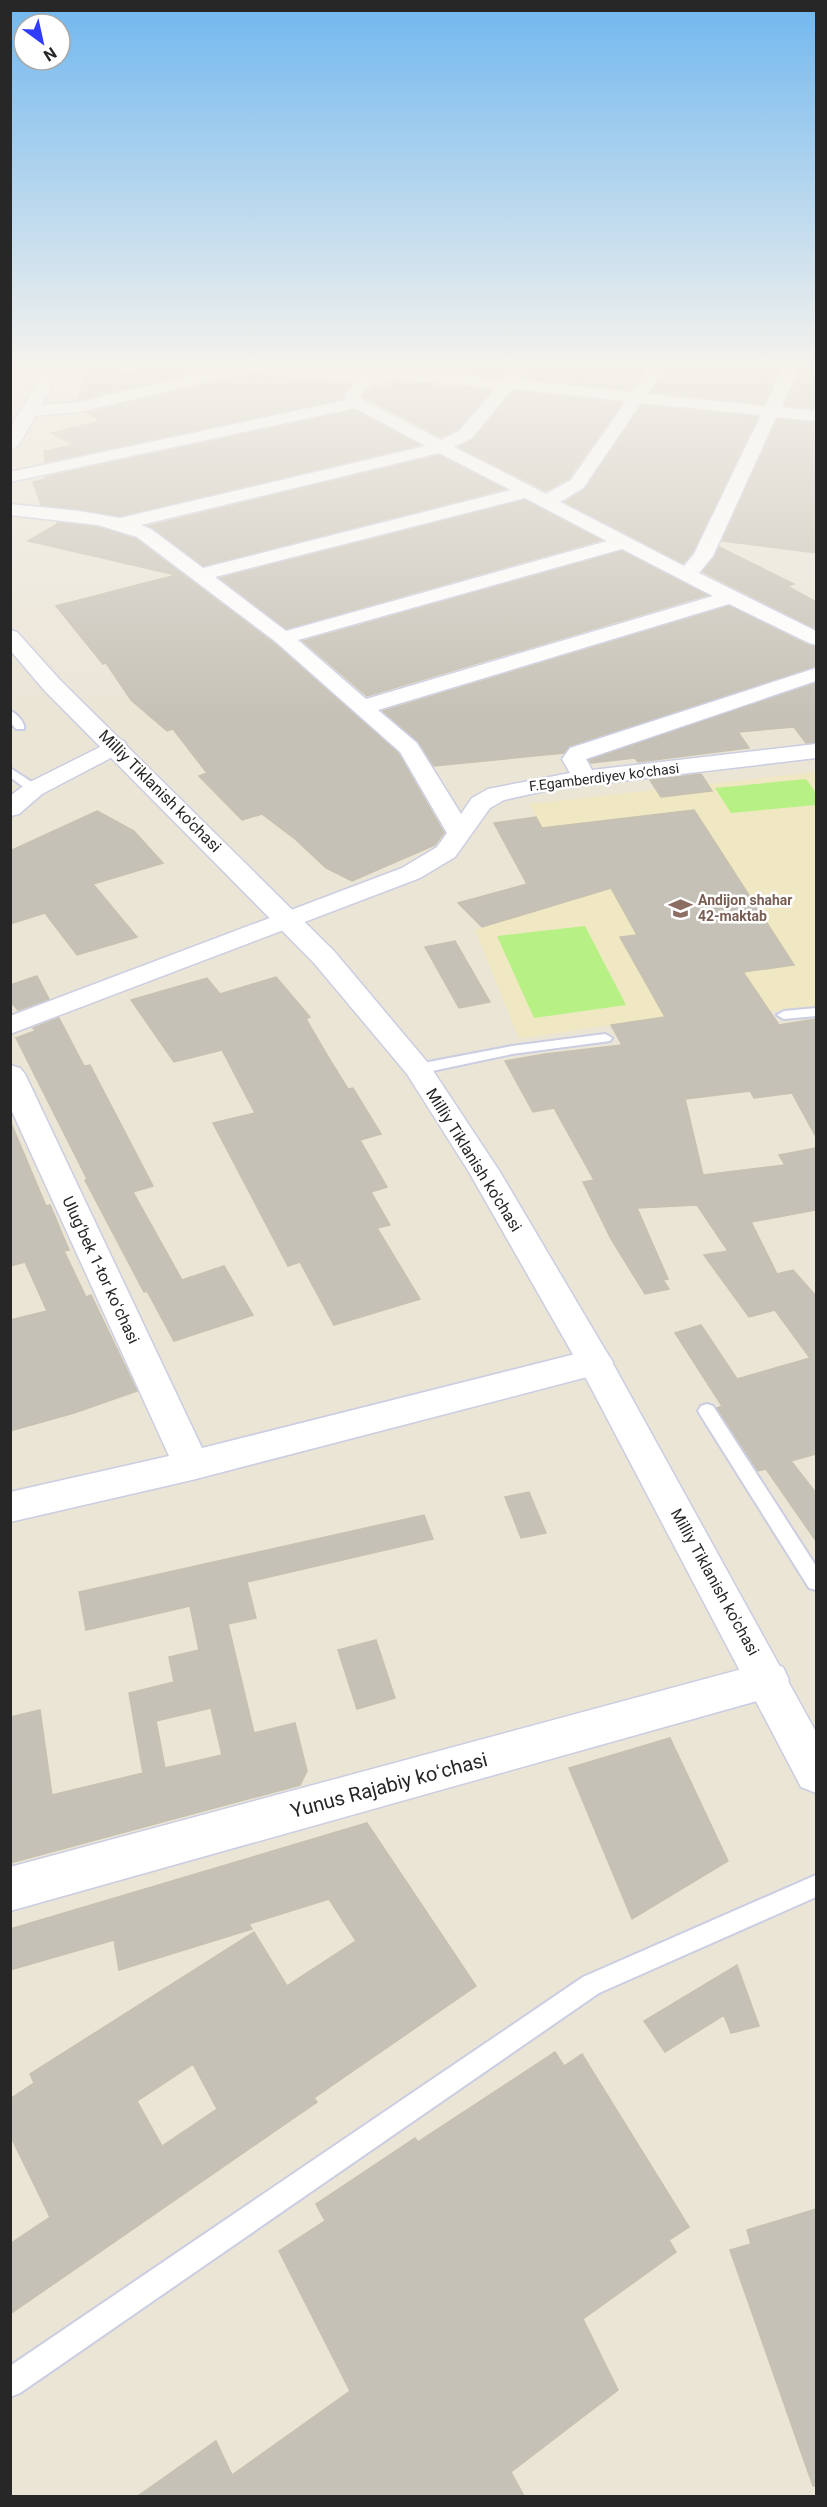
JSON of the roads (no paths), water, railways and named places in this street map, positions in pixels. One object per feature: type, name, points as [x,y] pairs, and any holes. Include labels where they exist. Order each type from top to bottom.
[{"type":"street","points":[[120,524],[291,483]]},
{"type":"street","points":[[514,483],[687,575],[816,639]]},
{"type":"street","points":[[548,501],[578,483]]},
{"type":"street","points":[[687,575],[703,556],[737,483]]},
{"type":"street","points":[[201,575],[530,491]]},
{"type":"street","points":[[10,509],[47,512],[120,524],[144,533],[283,638],[409,748],[460,834]]},
{"type":"street","points":[[283,638],[624,542]]},
{"type":"street","points":[[364,707],[731,597]]},
{"type":"street","name":"Milliy Tiklanish ko'chasi","points":[[10,636],[52,685],[289,920],[346,981],[418,1069],[484,1172],[595,1362],[816,1773]]},
{"type":"street","points":[[585,778],[574,759],[578,753],[816,674]]},
{"type":"street","points":[[10,809],[34,789],[116,746]]},
{"type":"street","name":"F.Egamberdiyev kо‘chasi","points":[[10,1026],[411,873],[446,852],[482,803],[496,794],[518,788],[585,778],[816,751]]},
{"type":"street","name":"Ulug‘bek 1-tor koʻchasi","points":[[10,1074],[192,1465]]},
{"type":"street","points":[[10,1507],[192,1465],[595,1362]]},
{"type":"street","name":"Yunus Rajabiy koʻchasi","points":[[10,1889],[768,1680]]},
{"type":"lane","points":[[10,714],[20,727]]},
{"type":"lane","points":[[10,771],[34,789]]},
{"type":"lane","points":[[784,1015],[816,1012]]},
{"type":"lane","points":[[418,1069],[512,1050],[604,1038]]},
{"type":"lane","points":[[707,1411],[814,1571]]},
{"type":"lane","points":[[10,2383],[591,1985],[816,1886]]},
{"type":"place","name":"Andijon shahar 42-maktab","points":[[680,908]]}]
